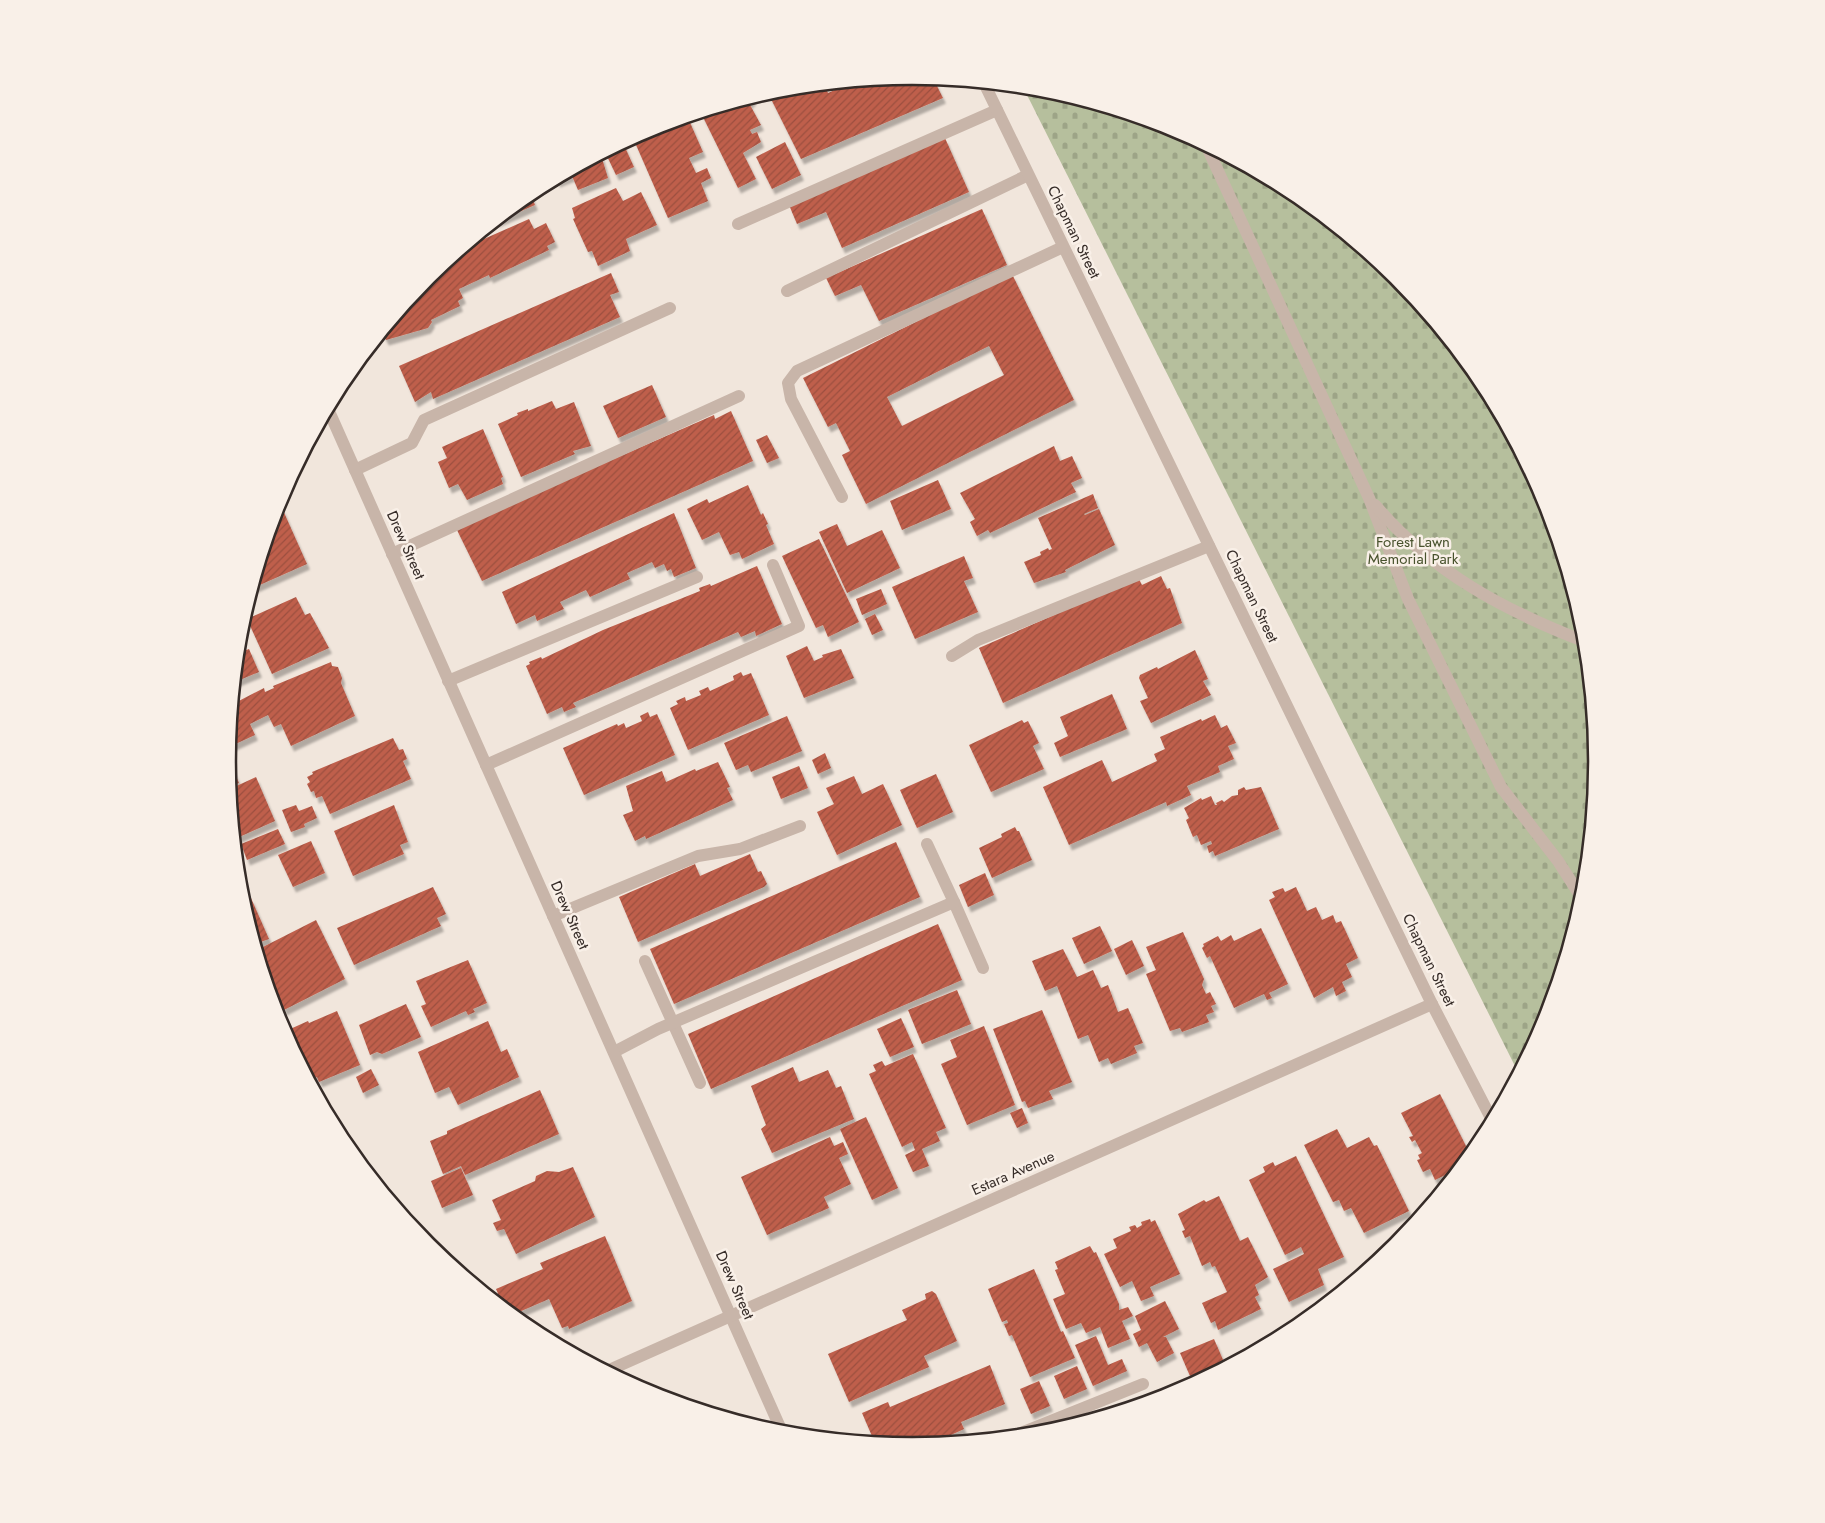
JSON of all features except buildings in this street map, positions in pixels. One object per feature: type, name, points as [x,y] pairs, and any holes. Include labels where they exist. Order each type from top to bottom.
[{"type":"street","name":"Chapman Street","points":[[987,89],[1432,1004],[1489,1114]]},
{"type":"street","points":[[738,224],[997,110]]},
{"type":"street","points":[[1210,154],[1369,498],[1408,599],[1501,787],[1558,861],[1577,890]]},
{"type":"street","points":[[787,291],[1028,175]]},
{"type":"street","points":[[842,497],[791,399],[788,382],[797,371],[1063,247]]},
{"type":"street","points":[[355,470],[412,444],[424,420],[670,308]]},
{"type":"street","points":[[392,554],[739,396]]},
{"type":"street","name":"Drew Street","points":[[331,416],[779,1425]]},
{"type":"street","points":[[1369,498],[1396,530],[1419,551],[1463,583],[1512,612],[1577,639]]},
{"type":"street","points":[[952,656],[978,640],[1209,546]]},
{"type":"street","points":[[486,765],[799,626],[773,565]]},
{"type":"street","points":[[448,681],[697,577]]},
{"type":"street","points":[[553,916],[698,856],[740,849],[800,826]]},
{"type":"street","points":[[927,844],[983,968]]},
{"type":"street","points":[[614,1052],[674,1023],[954,902]]},
{"type":"street","points":[[645,961],[700,1083]]},
{"type":"street","name":"Estara Avenue","points":[[613,1368],[1432,1004]]},
{"type":"street","points":[[1039,1426],[1143,1384]]},
{"type":"green space","name":"Forest Lawn Memorial Park","points":[[1027,95],[1088,108],[1171,136],[1251,176],[1288,199],[1324,225],[1359,253],[1421,315],[1475,386],[1519,462],[1538,503],[1566,586],[1583,673],[1588,717],[1589,762],[1588,806],[1583,850],[1566,937],[1538,1020],[1516,1067]]}]
